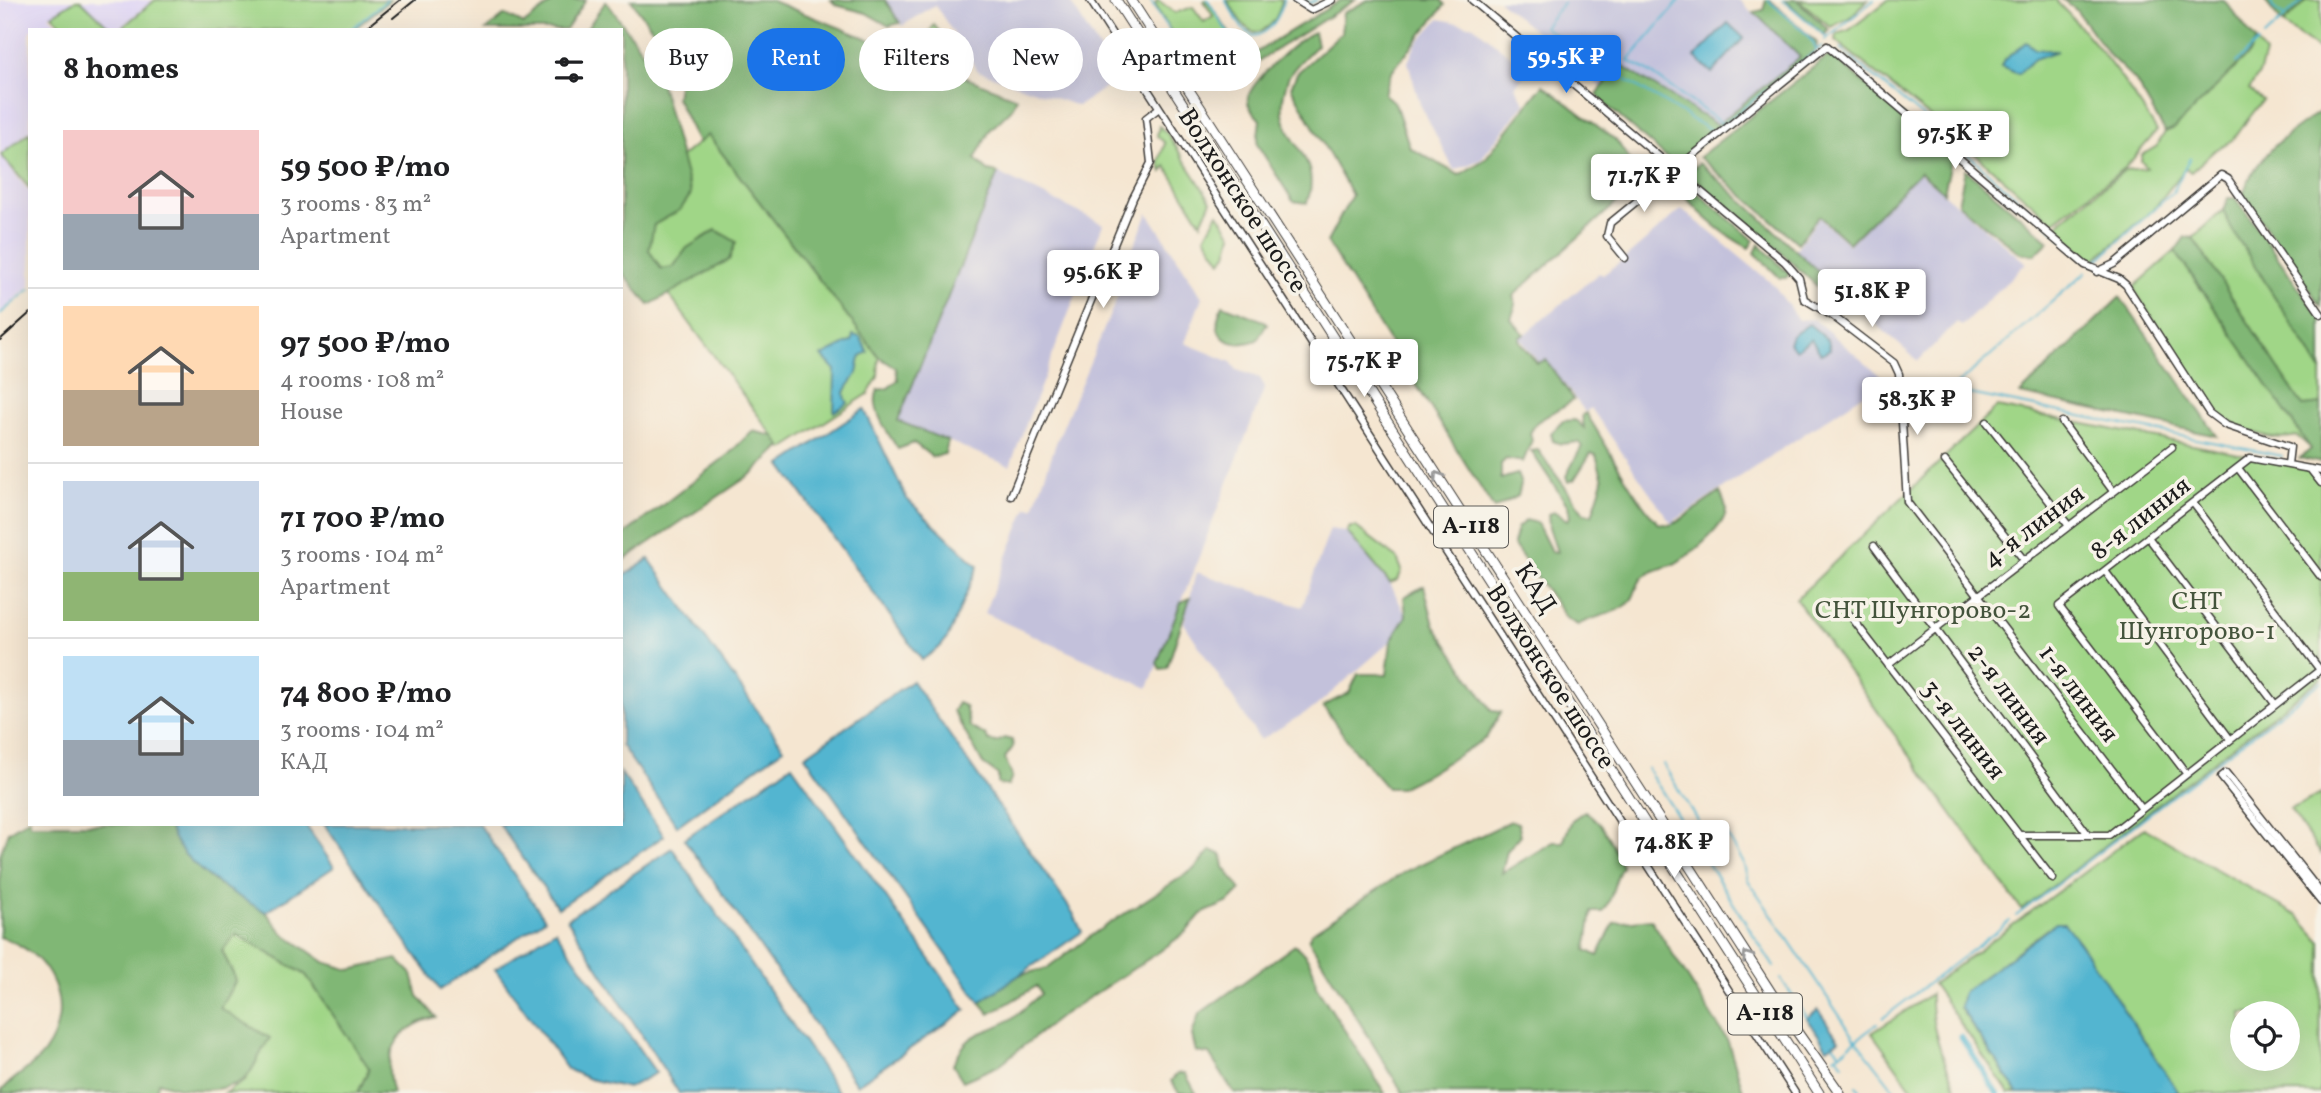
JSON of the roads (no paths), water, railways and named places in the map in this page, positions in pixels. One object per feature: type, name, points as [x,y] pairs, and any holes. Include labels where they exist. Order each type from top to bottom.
[{"type":"highway","name":"КАД","points":[[1116,0],[1797,1064],[1819,1093]]},
{"type":"highway","name":"КАД","points":[[1131,0],[1780,1008],[1840,1093]]},
{"type":"highway","points":[[1797,1064],[1813,1093]]},
{"type":"street","name":"Волхонское шоссе","points":[[1090,0],[1796,1093]]},
{"type":"street","points":[[1295,0],[1311,10],[1332,0]]},
{"type":"street","points":[[1472,0],[1676,171]]},
{"type":"street","points":[[1625,258],[1606,236],[1607,228],[1827,46],[2097,272],[2119,279],[2126,285],[2209,413],[2225,425],[2290,447],[2288,464],[2316,470],[2321,483]]},
{"type":"street","points":[[1011,496],[1133,198],[1151,163],[1146,118],[1159,108]]},
{"type":"street","name":"1-я линия","points":[[1676,171],[1796,272],[1804,299],[1894,363],[1899,374],[1907,502],[2142,809]]},
{"type":"street","points":[[2097,272],[2114,264],[2208,182],[2221,175],[2228,179],[2321,314]]},
{"type":"street","points":[[1987,422],[2068,526]]},
{"type":"street","points":[[2062,422],[2113,491]]},
{"type":"street","name":"4-я линия","points":[[1888,665],[2172,447]]},
{"type":"street","name":"8-я линия","points":[[2059,607],[2246,462],[2253,458],[2288,464]]},
{"type":"street","points":[[1945,461],[2024,560]]},
{"type":"street","points":[[2238,468],[2321,577]]},
{"type":"street","points":[[2020,835],[2109,835],[2320,669],[2193,503]]},
{"type":"street","points":[[2148,537],[2276,704]]},
{"type":"street","name":"2-я линия","points":[[1874,546],[2087,833]]},
{"type":"street","points":[[2105,571],[2230,739]]},
{"type":"street","name":"3-я линия","points":[[1842,605],[2053,879]]},
{"type":"street","name":"1-я линия","points":[[2059,607],[2186,773]]},
{"type":"street","points":[[2321,893],[2223,775],[2321,902]]},
{"type":"water","points":[[1728,23],[1744,38],[1712,73],[1695,57]]},
{"type":"water","points":[[2026,42],[2035,49],[2057,51],[2034,59],[2018,74],[2001,67],[2004,60]]},
{"type":"water","points":[[1809,324],[1828,340],[1830,349],[1821,354],[1811,339],[1796,350],[1789,343],[1792,336]]},
{"type":"water","points":[[853,335],[860,337],[868,352],[861,356],[857,373],[846,391],[848,403],[834,412],[835,370],[822,356],[852,341]]},
{"type":"water","points":[[864,409],[907,499],[978,566],[948,637],[941,646],[922,660],[781,465]]},
{"type":"water","points":[[649,559],[784,748],[677,826],[623,748],[623,577]]},
{"type":"water","points":[[912,681],[1073,913],[1082,932],[980,1002],[805,756]]},
{"type":"water","points":[[792,765],[966,1010],[857,1085],[684,839]]},
{"type":"water","points":[[623,776],[664,836],[558,908],[500,826],[623,826]]},
{"type":"water","points":[[170,826],[306,826],[334,867],[266,912],[208,876],[182,852]]},
{"type":"water","points":[[325,826],[480,826],[545,919],[440,990]]},
{"type":"water","points":[[672,848],[839,1093],[679,1093],[567,919]]},
{"type":"water","points":[[2056,923],[2064,923],[2081,945],[2179,1093],[2018,1093],[1960,1007],[1963,992]]},
{"type":"water","points":[[555,930],[656,1073],[628,1088],[589,1079],[567,1069],[495,969]]},
{"type":"water","points":[[1818,1010],[1839,1040],[1827,1048],[1807,1018]]},
{"type":"waterway","points":[[352,28],[387,0]]},
{"type":"waterway","points":[[1150,0],[1197,76],[1237,48],[1208,0]]},
{"type":"waterway","points":[[1225,0],[1242,28],[1253,36],[1270,28],[1284,0]]},
{"type":"waterway","points":[[1304,0],[1310,3],[1317,0]]},
{"type":"waterway","points":[[1680,0],[1628,61],[1645,69],[1723,124]]},
{"type":"waterway","points":[[1768,0],[1809,36],[1816,49]]},
{"type":"waterway","points":[[1783,0],[1827,38]]},
{"type":"waterway","points":[[1825,40],[1874,0]]},
{"type":"waterway","points":[[2270,0],[2273,8],[2286,16]]},
{"type":"waterway","points":[[2264,37],[2303,0]]},
{"type":"waterway","points":[[1563,3],[1544,27],[1605,67]]},
{"type":"waterway","points":[[2236,63],[2258,42]]},
{"type":"waterway","points":[[1696,146],[1822,46]]},
{"type":"waterway","points":[[1840,49],[1950,139],[2093,265]]},
{"type":"waterway","points":[[1615,73],[1713,132]]},
{"type":"waterway","points":[[2094,264],[2173,192],[2190,158]]},
{"type":"waterway","points":[[1953,388],[2086,272]]},
{"type":"waterway","points":[[0,314],[28,291]]},
{"type":"waterway","points":[[1910,382],[2282,456]]},
{"type":"waterway","points":[[2016,916],[2321,682]]},
{"type":"waterway","points":[[1663,764],[1705,830],[1724,830],[1743,862],[1748,880],[1856,1040],[1897,1093]]},
{"type":"waterway","points":[[1647,768],[1774,967]]},
{"type":"waterway","points":[[1883,1018],[2010,921]]},
{"type":"waterway","points":[[1781,979],[1807,1017]]},
{"type":"waterway","points":[[1850,1045],[1877,1024]]},
{"type":"waterway","points":[[1961,1037],[1997,1093]]},
{"type":"waterway","points":[[1833,1045],[1839,1052]]},
{"type":"waterway","points":[[1835,1057],[1848,1047]]},
{"type":"waterway","points":[[1838,1057],[1843,1064]]},
{"type":"waterway","points":[[1856,1086],[1863,1093]]},
{"type":"railway","points":[[365,28],[400,0]]},
{"type":"railway","points":[[393,18],[415,0]]},
{"type":"railway","points":[[0,340],[28,315]]},
{"type":"park label","name":"СНТ Шунгорово-2","points":[[1923,611]]},
{"type":"park label","name":"СНТ Шунгорово-1","points":[[2197,617]]}]
